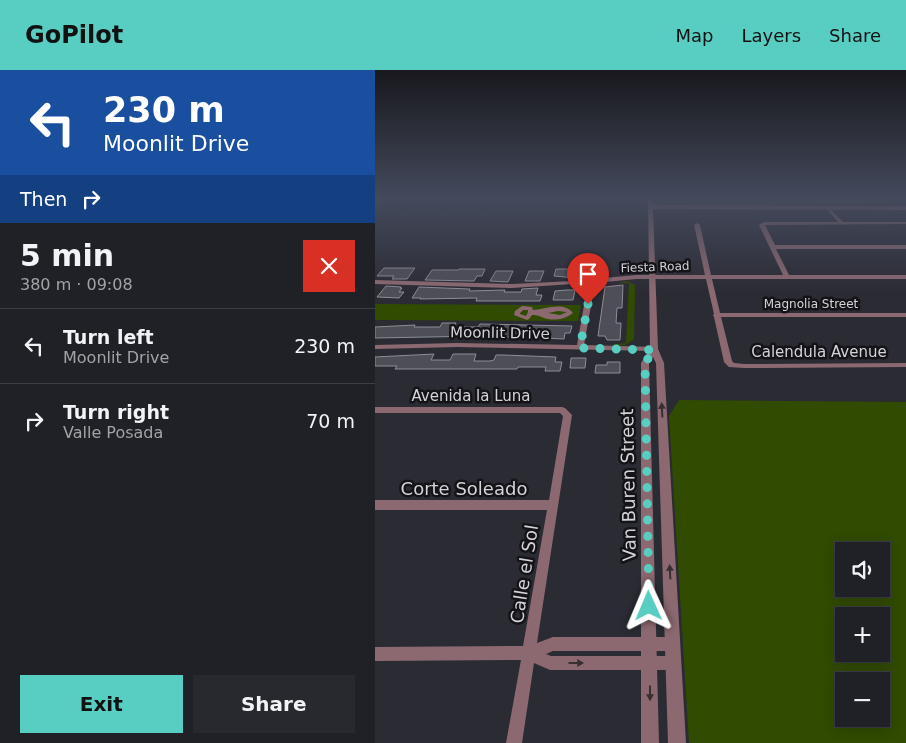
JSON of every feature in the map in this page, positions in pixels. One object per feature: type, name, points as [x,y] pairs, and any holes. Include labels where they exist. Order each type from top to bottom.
[{"type":"street","name":"Van Buren Street","points":[[651,229],[654,350],[660,363],[677,743]]},
{"type":"street","points":[[698,229],[726,359],[732,365]]},
{"type":"street","points":[[764,229],[787,277]]},
{"type":"street","points":[[773,247],[906,247]]},
{"type":"street","name":"Fiesta Road","points":[[375,282],[512,286],[653,277],[906,277]]},
{"type":"street","points":[[580,348],[592,282]]},
{"type":"street","points":[[522,308],[531,308],[531,312],[562,308],[567,309],[570,312],[564,309],[546,311],[545,314],[549,315],[561,317],[570,313],[560,318],[543,316],[541,313],[530,313],[527,318],[523,318],[517,315],[517,312],[522,308]]},
{"type":"street","name":"Magnolia Street","points":[[717,315],[906,316]]},
{"type":"street","name":"Moonlit Drive","points":[[375,347],[457,345],[654,350]]},
{"type":"street","name":"Van Buren Street","points":[[650,743],[645,363],[654,350]]},
{"type":"street","name":"Calendula Avenue","points":[[732,365],[906,366]]},
{"type":"street","name":"Avenida la Luna","points":[[375,410],[556,410],[567,412]]},
{"type":"street","name":"Calle el Sol","points":[[514,743],[568,420],[567,412]]},
{"type":"street","name":"Corte Soleado","points":[[375,505],[554,505]]},
{"type":"street","points":[[375,654],[529,653],[553,644],[673,644]]},
{"type":"street","points":[[529,653],[550,663],[674,663]]},
{"type":"green space","points":[[627,281],[635,285],[634,339],[625,345],[609,345],[626,343],[629,283],[617,283]]},
{"type":"green space","points":[[375,304],[581,305],[578,321],[375,320]]},
{"type":"green space","points":[[679,400],[906,402],[906,743],[689,743],[669,416]]},
{"type":"building","points":[[384,268],[415,268],[407,279],[392,279],[394,276],[377,276]]},
{"type":"building","points":[[485,269],[482,276],[477,276],[474,281],[425,280],[432,270]]},
{"type":"building","points":[[556,269],[577,269],[575,278],[554,276]]},
{"type":"building","points":[[496,271],[513,271],[508,282],[490,281]]},
{"type":"building","points":[[529,271],[544,271],[540,281],[525,281]]},
{"type":"building","points":[[623,285],[622,308],[617,308],[616,323],[621,323],[620,340],[607,340],[605,336],[598,336],[605,287]]},
{"type":"building","points":[[386,286],[401,287],[399,292],[404,292],[399,298],[377,297]]},
{"type":"building","points":[[419,287],[470,289],[469,291],[505,290],[504,292],[521,292],[522,289],[538,288],[536,295],[542,295],[540,301],[476,301],[477,298],[412,298]]},
{"type":"building","points":[[575,290],[573,300],[553,300],[555,291]]},
{"type":"building","points":[[442,323],[456,323],[454,327],[478,327],[480,324],[572,326],[570,333],[565,333],[564,339],[542,338],[543,333],[524,333],[522,337],[503,337],[504,333],[499,332],[484,332],[482,336],[375,338],[375,327],[415,325],[414,327],[440,327]]},
{"type":"building","points":[[434,354],[431,360],[450,360],[453,354],[476,354],[474,361],[490,361],[494,360],[496,355],[503,355],[556,357],[555,362],[562,362],[560,371],[545,371],[546,367],[518,367],[517,369],[395,369],[397,366],[375,366],[375,357]]},
{"type":"building","points":[[571,358],[586,358],[585,368],[570,368]]},
{"type":"building","points":[[607,362],[620,362],[620,373],[595,373],[596,365],[607,365]]},
{"type":"route","points":[[588,304],[580,348],[654,350],[645,363],[649,606]]}]
